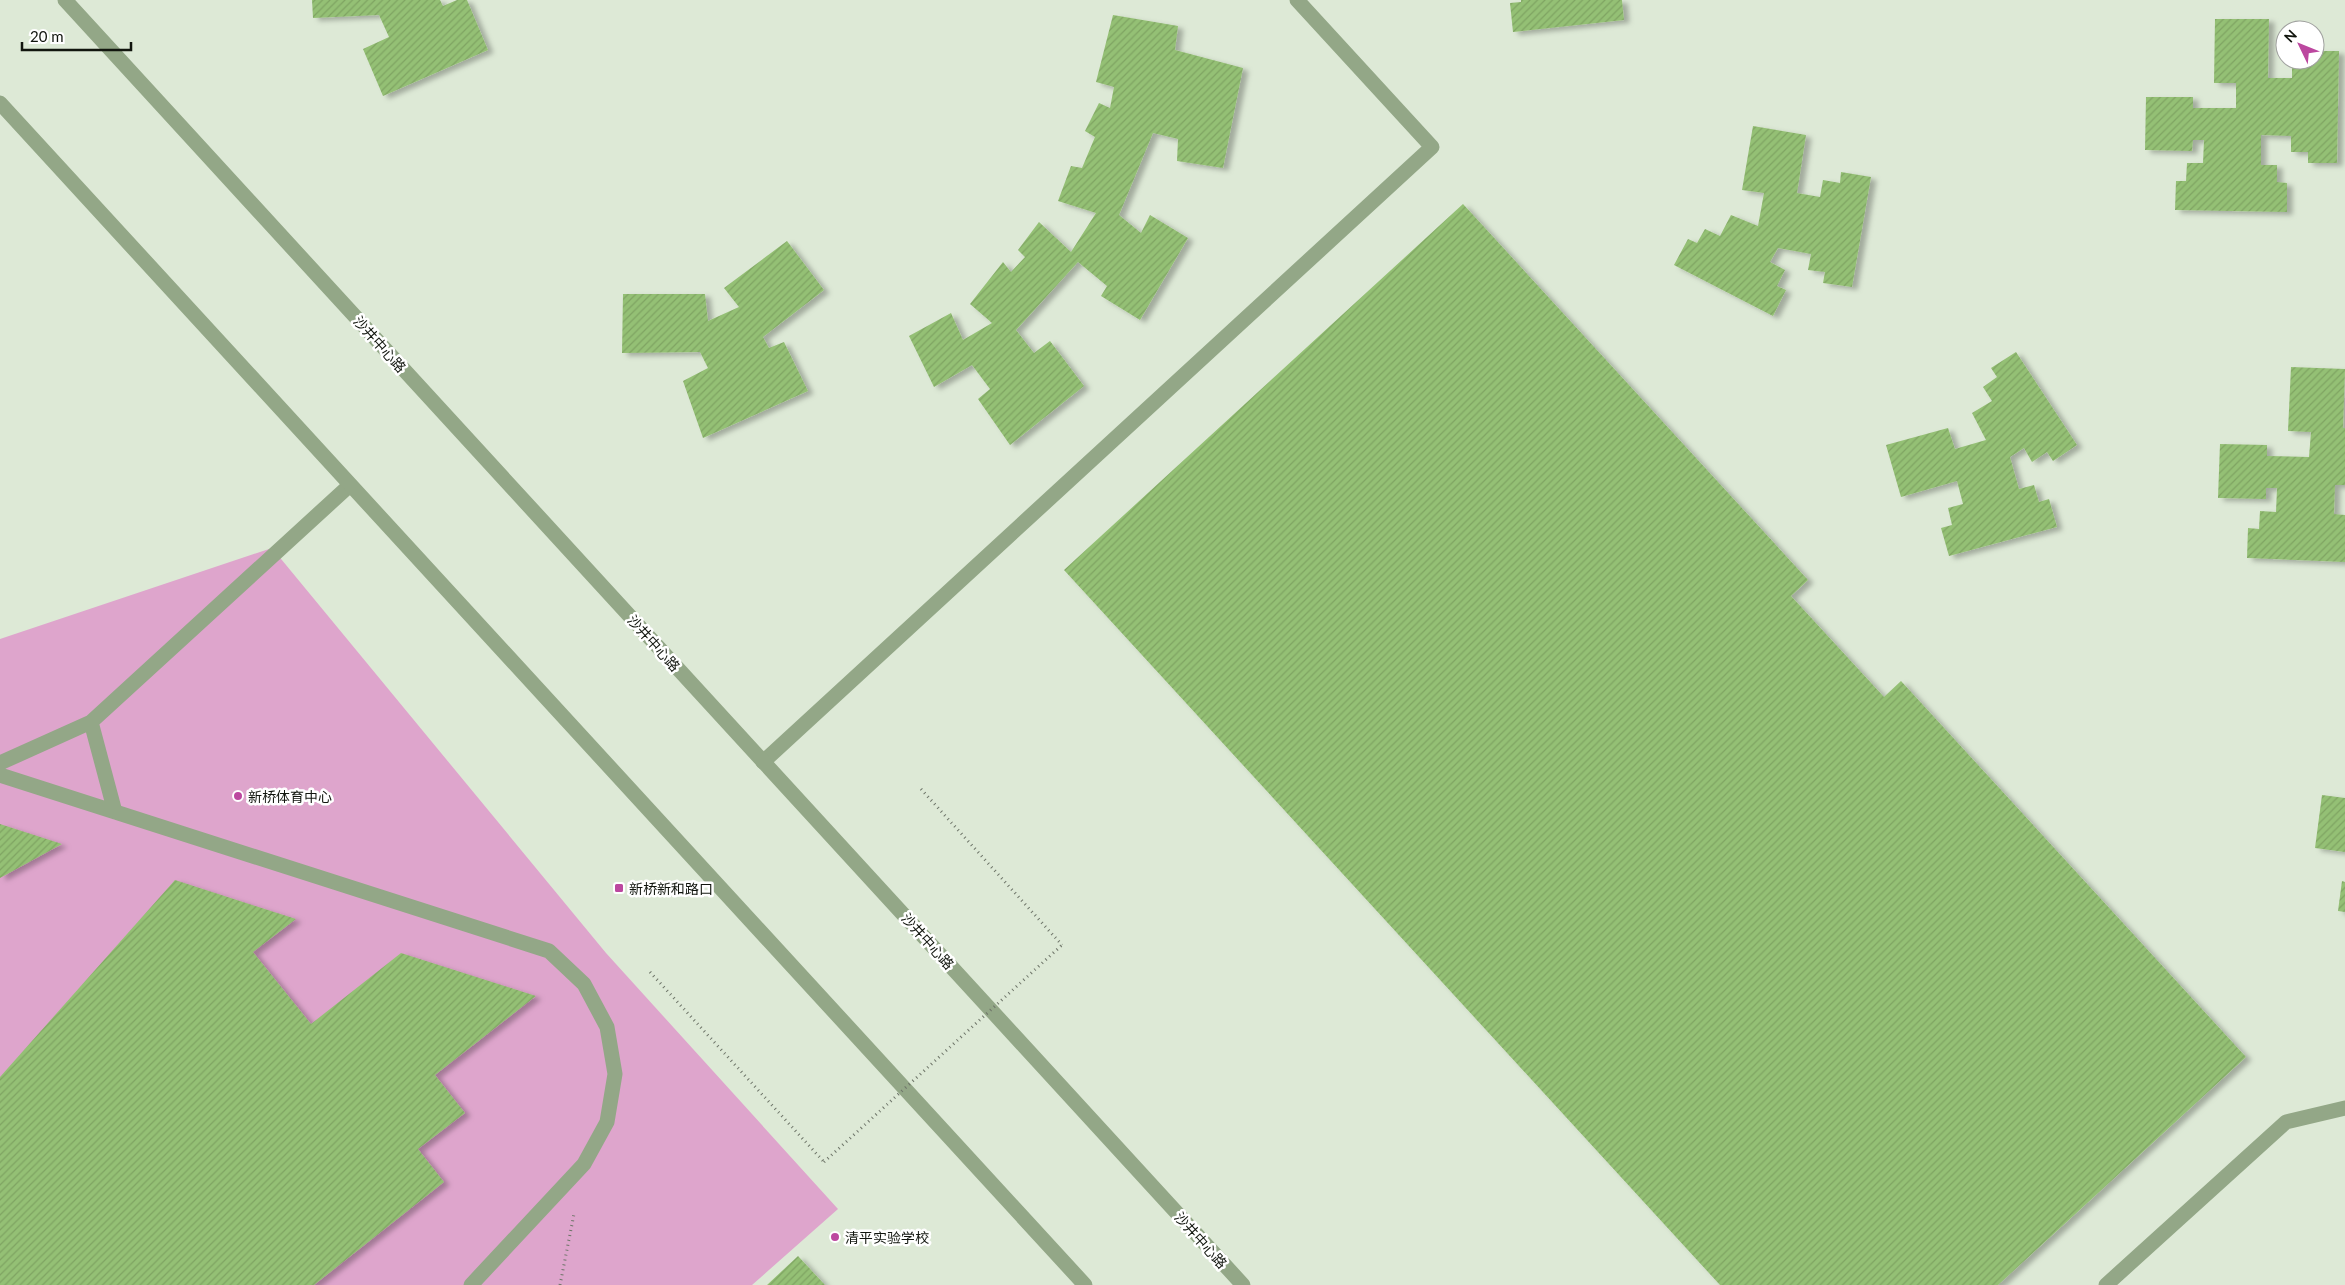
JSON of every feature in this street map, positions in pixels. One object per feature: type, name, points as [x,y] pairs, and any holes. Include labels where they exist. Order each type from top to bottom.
[{"type":"street","name":"沙井中心路","points":[[65,0],[1243,1285]]},
{"type":"street","points":[[763,762],[1432,146],[1297,0]]},
{"type":"street","points":[[0,103],[1085,1285]]},
{"type":"street","points":[[0,763],[91,722],[350,485]]},
{"type":"street","points":[[91,722],[115,812]]},
{"type":"street","points":[[0,775],[549,951],[584,984],[607,1027],[615,1074],[607,1122],[584,1164],[472,1285]]},
{"type":"street","points":[[2106,1285],[2286,1122],[2345,1108]]},
{"type":"path","points":[[650,972],[824,1162],[1062,945],[921,789]]},
{"type":"path","points":[[560,1285],[575,1211]]},
{"type":"shaded area","name":"新桥体育中心","points":[[272,548],[606,953],[838,1209],[752,1285],[0,1285],[0,639]]},
{"type":"building","points":[[312,0],[440,0],[443,6],[457,0],[467,0],[488,50],[383,96],[363,49],[389,37],[379,15],[313,18]]},
{"type":"building","points":[[1521,0],[1622,0],[1624,20],[1513,32],[1510,3],[1521,2]]},
{"type":"building","points":[[1113,15],[1178,26],[1175,50],[1243,68],[1223,168],[1177,161],[1178,139],[1153,133],[1119,215],[1141,233],[1150,215],[1188,238],[1140,320],[1101,296],[1107,286],[1078,262],[1016,330],[1034,353],[1050,341],[1084,386],[1010,445],[978,399],[990,389],[972,365],[934,387],[909,336],[951,313],[963,340],[992,323],[970,304],[1003,262],[1011,272],[1025,257],[1018,250],[1039,222],[1071,252],[1096,213],[1058,201],[1071,166],[1082,168],[1095,137],[1085,131],[1099,103],[1110,108],[1114,87],[1096,82]]},
{"type":"building","points":[[2215,19],[2269,19],[2268,78],[2292,78],[2292,70],[2325,70],[2325,51],[2339,51],[2337,163],[2308,163],[2308,152],[2291,152],[2291,136],[2261,135],[2261,165],[2277,165],[2277,182],[2287,183],[2287,212],[2175,210],[2176,181],[2186,181],[2187,163],[2203,163],[2204,140],[2193,140],[2192,151],[2145,150],[2146,97],[2193,97],[2193,108],[2236,108],[2236,83],[2214,83]]},
{"type":"building","points":[[1753,126],[1806,135],[1797,193],[1820,197],[1823,180],[1840,183],[1841,172],[1871,177],[1852,287],[1823,283],[1825,272],[1808,270],[1811,254],[1778,248],[1770,262],[1785,270],[1777,286],[1786,290],[1773,316],[1674,265],[1688,239],[1697,243],[1705,229],[1720,236],[1731,215],[1758,226],[1764,193],[1742,190]]},
{"type":"building","points":[[1463,204],[1808,580],[1791,596],[1884,697],[1901,681],[2246,1057],[1998,1285],[1720,1285],[1064,570]]},
{"type":"building","points":[[787,241],[824,290],[763,337],[769,348],[784,342],[808,391],[703,438],[683,381],[708,368],[700,352],[622,353],[623,294],[705,294],[708,321],[739,307],[724,288]]},
{"type":"building","points":[[2016,352],[2077,445],[2053,461],[2047,452],[2032,462],[2024,448],[2010,457],[2019,489],[2034,485],[2039,502],[2049,499],[2057,527],[1949,556],[1941,528],[1952,525],[1948,508],[1963,504],[1957,481],[1901,497],[1886,445],[1948,428],[1955,449],[1986,440],[1972,413],[1992,401],[1983,387],[1997,377],[1991,368]]},
{"type":"building","points":[[2291,367],[2345,369],[2343,428],[2345,428],[2345,485],[2335,485],[2334,514],[2345,515],[2345,562],[2247,558],[2248,528],[2259,529],[2260,511],[2276,512],[2277,488],[2266,488],[2266,499],[2218,498],[2220,444],[2267,445],[2267,456],[2309,457],[2311,432],[2288,431]]},
{"type":"building","points":[[2322,795],[2345,798],[2345,852],[2315,848]]},
{"type":"building","points":[[0,824],[62,844],[0,878]]},
{"type":"building","points":[[175,880],[296,919],[253,952],[311,1024],[401,953],[536,996],[435,1075],[465,1113],[418,1149],[444,1182],[314,1285],[0,1285],[0,1077]]},
{"type":"building","points":[[2342,881],[2345,882],[2345,912],[2338,911]]},
{"type":"building","points":[[798,1256],[825,1285],[767,1285]]},
{"type":"place","name":"新桥体育中心","points":[[238,796]]},
{"type":"place","name":"新桥新和路口","points":[[619,888]]},
{"type":"place","name":"清平实验学校","points":[[835,1237]]}]
